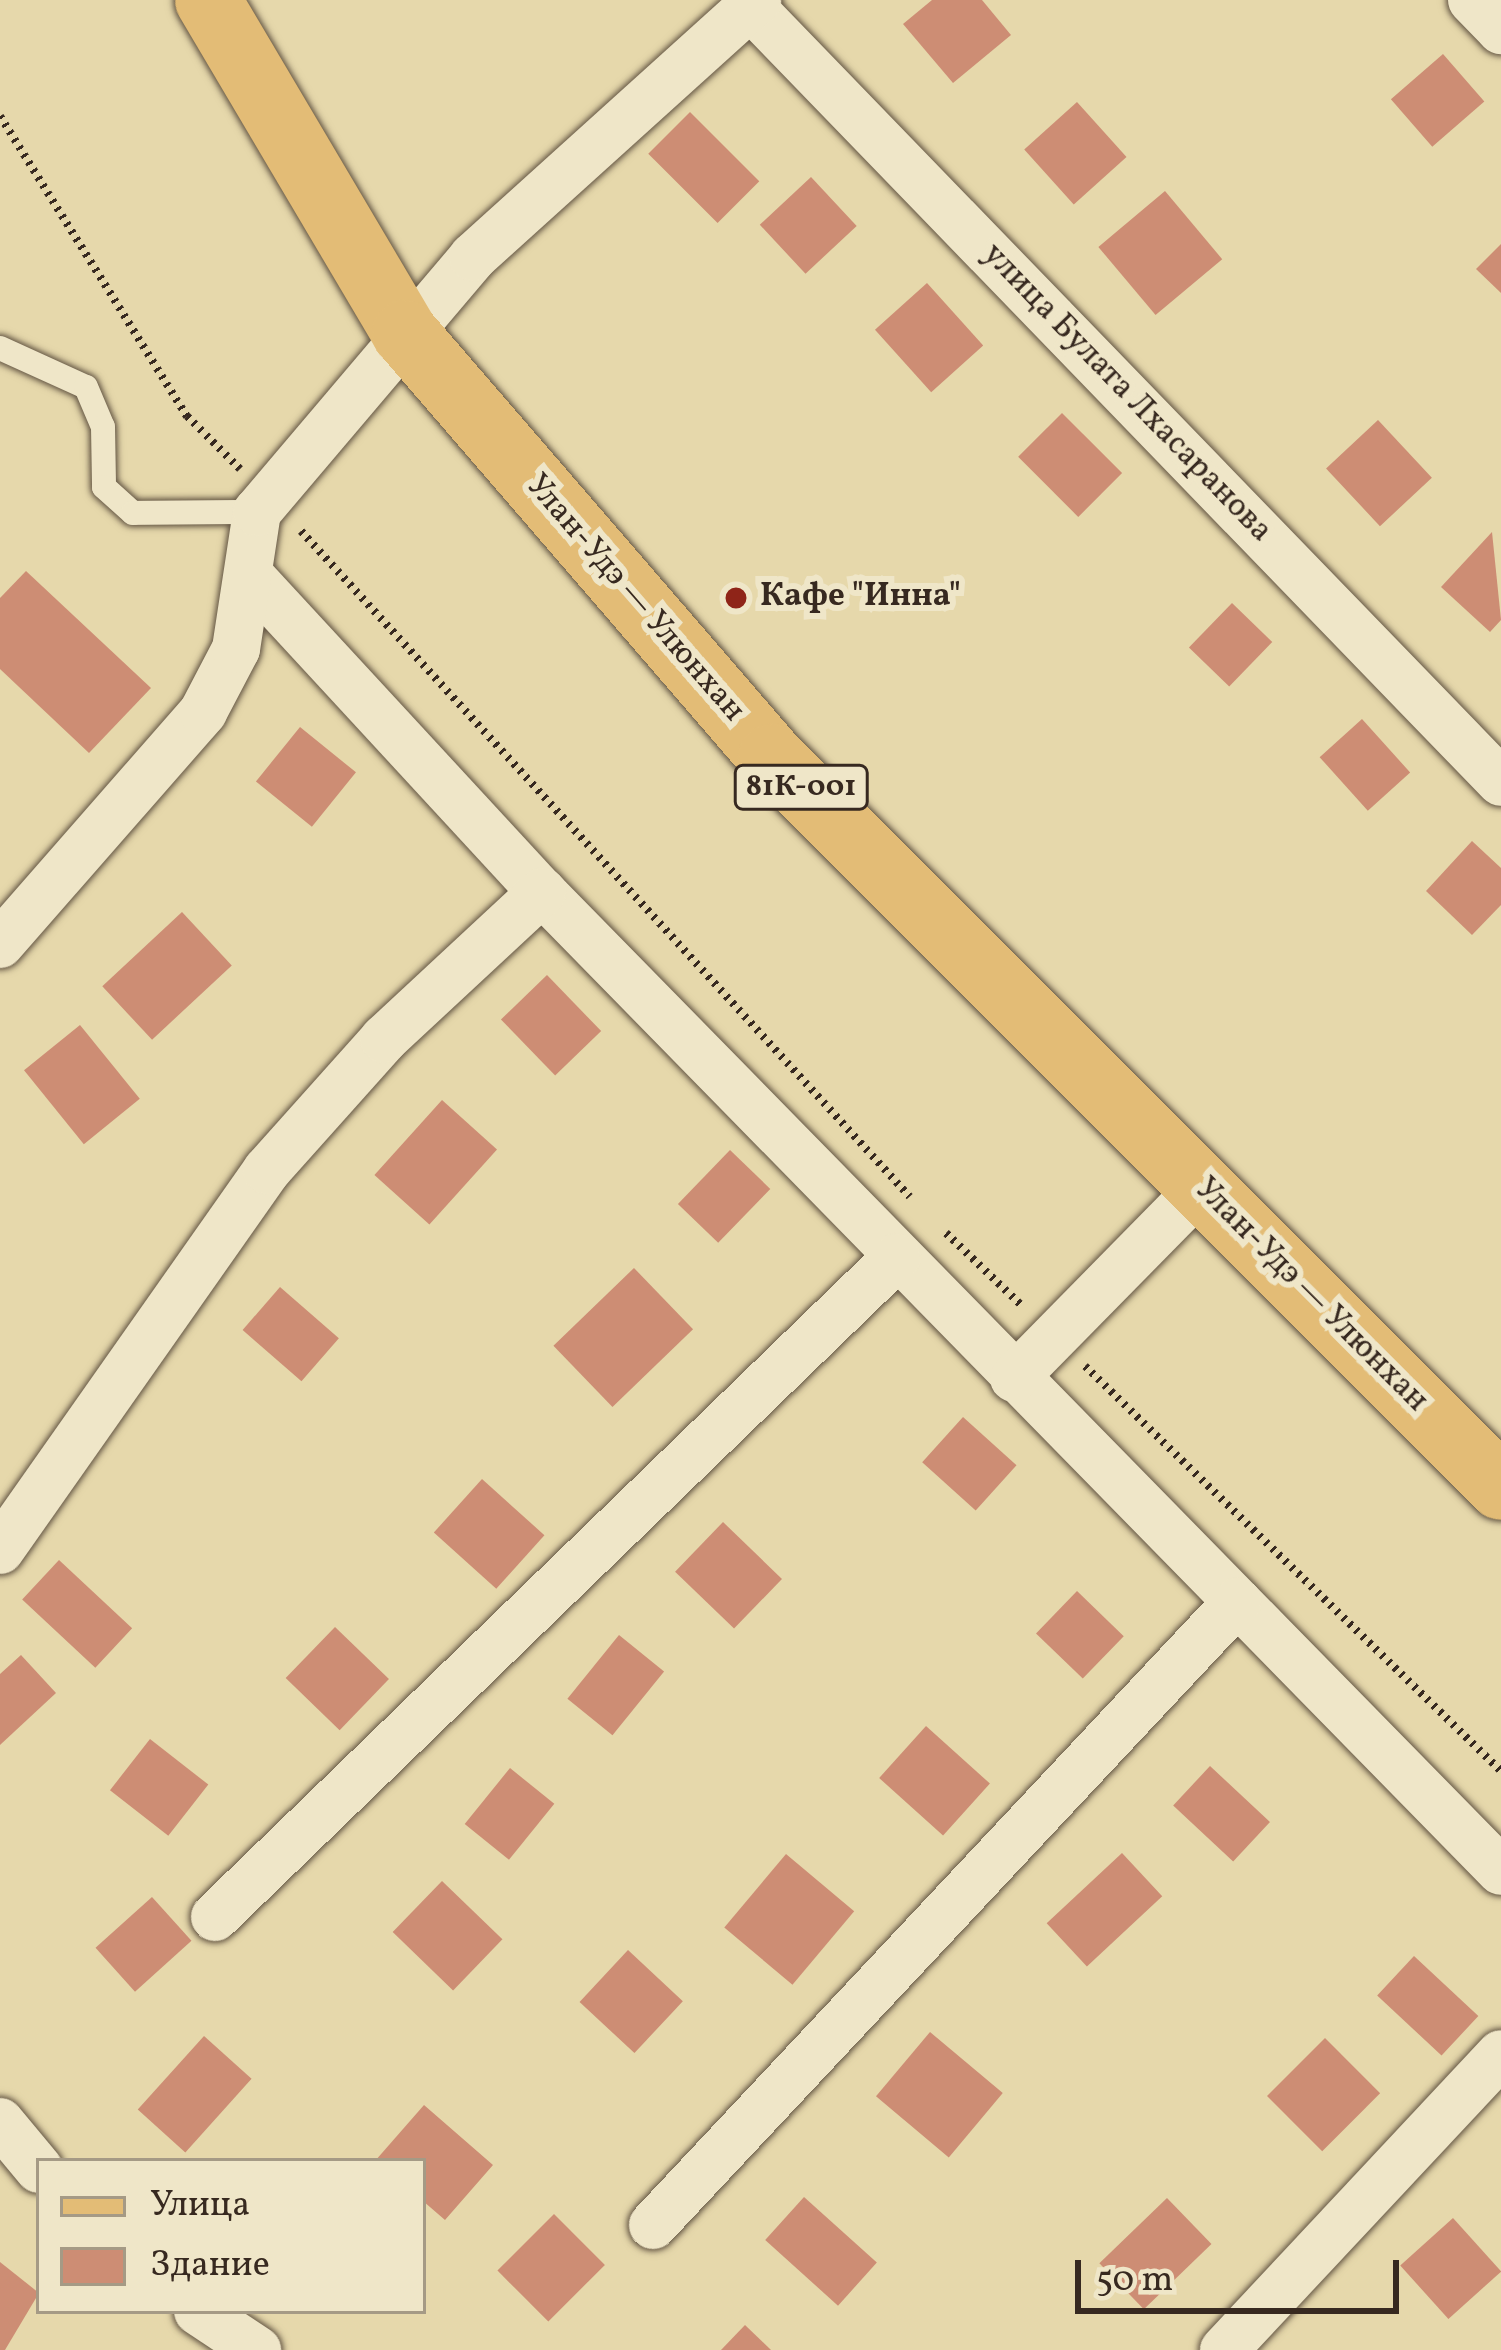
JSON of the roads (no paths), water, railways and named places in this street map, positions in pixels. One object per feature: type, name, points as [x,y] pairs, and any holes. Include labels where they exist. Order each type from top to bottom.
[{"type":"main road","name":"Улан-Удэ — Улюнхан","points":[[208,0],[405,333],[771,757],[1501,1487]]},
{"type":"street","points":[[1472,0],[1501,30]]},
{"type":"street","points":[[0,944],[203,712],[236,649],[262,505],[405,333],[497,234],[754,3]]},
{"type":"street","name":"улица Булата Лхасаранова","points":[[754,3],[1501,782]]},
{"type":"street","points":[[250,575],[542,892],[1501,1871]]},
{"type":"street","points":[[0,1550],[267,1170],[384,1039],[542,892]]},
{"type":"street","points":[[1014,1378],[1201,1188]]},
{"type":"street","points":[[215,1917],[896,1258]]},
{"type":"street","points":[[653,2225],[1237,1602]]},
{"type":"street","points":[[1224,2350],[1501,2054]]},
{"type":"street","points":[[0,2122],[36,2165]]},
{"type":"street","points":[[203,2314],[257,2350]]},
{"type":"lane","points":[[0,348],[86,387],[103,427],[104,487],[133,513],[170,520],[216,504],[262,505]]},
{"type":"place","name":"Кафе \"Инна\"","points":[[736,598]]}]
